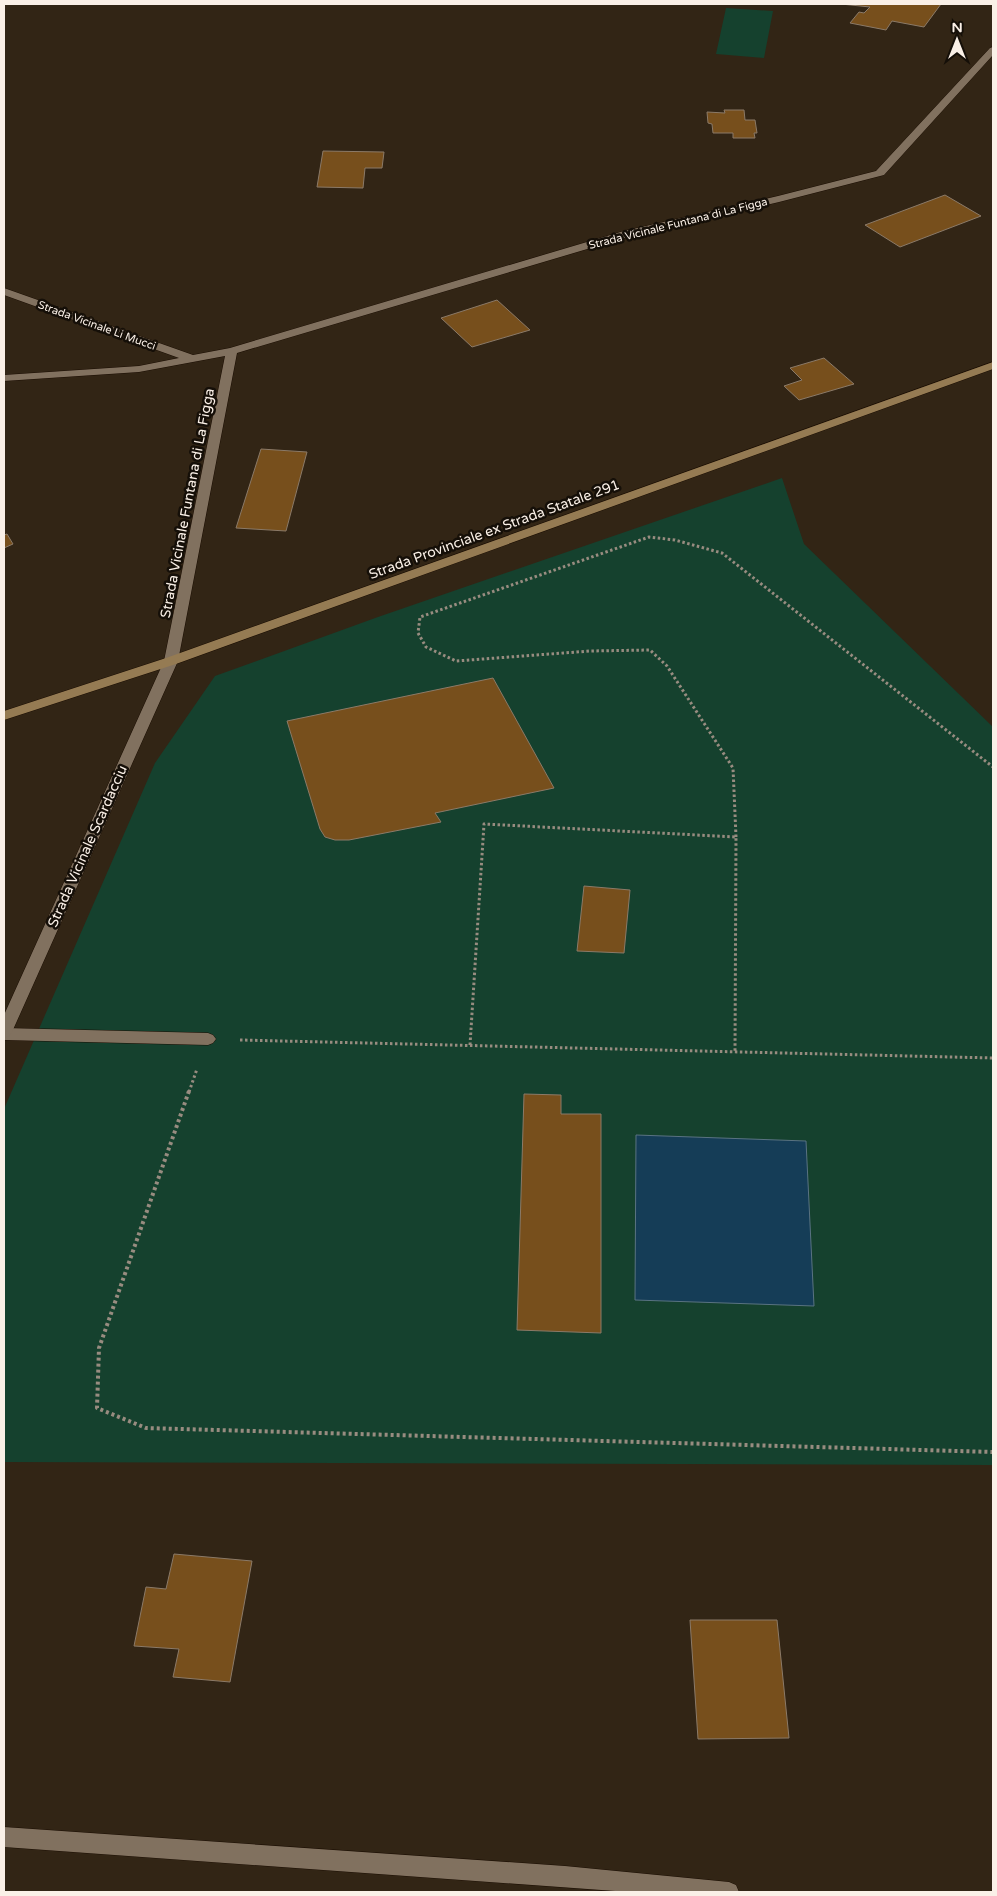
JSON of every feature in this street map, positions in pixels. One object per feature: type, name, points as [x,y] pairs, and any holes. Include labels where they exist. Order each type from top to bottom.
[{"type":"street","name":"Strada Vicinale Funtana di La Figga","points":[[4,378],[139,369],[232,350],[628,233],[778,199],[880,172],[993,50]]},
{"type":"street","name":"Strada Vicinale Li Mucci","points":[[4,291],[191,359]]},
{"type":"street","name":"Strada Vicinale Funtana di La Figga","points":[[171,661],[232,350]]},
{"type":"street","name":"Strada Provinciale ex Strada Statale 291","points":[[4,716],[171,661],[993,365]]},
{"type":"street","name":"Strada Vicinale Scardacciu","points":[[4,1033],[171,661]]},
{"type":"street","points":[[4,1033],[208,1039]]},
{"type":"street","points":[[4,1837],[565,1876],[729,1892]]},
{"type":"path","points":[[735,1052],[736,838],[732,768],[667,666],[650,650],[590,650],[456,661],[426,647],[418,633],[420,617],[649,538],[675,540],[722,553],[993,767]]},
{"type":"path","points":[[470,1046],[484,824],[736,838]]},
{"type":"path","points":[[993,1058],[208,1039],[99,1348],[97,1408],[146,1428],[993,1452]]},
{"type":"green space","points":[[726,8],[773,11],[764,58],[716,54]]},
{"type":"green space","points":[[782,478],[804,544],[993,727],[993,1465],[4,1462],[4,1109],[155,763],[215,676],[378,617]]},
{"type":"water","points":[[636,1135],[806,1141],[814,1306],[635,1300]]},
{"type":"building","points":[[841,4],[941,4],[924,27],[892,21],[886,30],[850,23],[859,12],[864,13],[870,7]]},
{"type":"building","points":[[724,110],[744,110],[745,120],[755,120],[757,133],[754,133],[755,138],[733,138],[733,133],[713,133],[712,124],[708,123],[707,112],[725,113]]},
{"type":"building","points":[[323,151],[384,152],[382,168],[365,168],[363,188],[317,187]]},
{"type":"building","points":[[945,195],[981,216],[900,247],[865,225]]},
{"type":"building","points":[[497,300],[530,330],[472,347],[441,318]]},
{"type":"building","points":[[824,358],[854,384],[799,400],[784,386],[802,380],[790,368]]},
{"type":"building","points":[[261,449],[307,452],[286,531],[236,528]]},
{"type":"building","points":[[7,534],[13,544],[4,548],[4,535]]},
{"type":"building","points":[[493,678],[554,788],[435,813],[441,822],[349,840],[335,840],[325,837],[320,829],[287,721]]},
{"type":"building","points":[[584,886],[630,890],[624,953],[577,951]]},
{"type":"building","points":[[524,1094],[561,1095],[561,1114],[601,1114],[601,1333],[517,1330]]},
{"type":"building","points":[[174,1554],[252,1561],[230,1682],[173,1677],[179,1649],[134,1646],[146,1587],[166,1589]]},
{"type":"building","points":[[690,1620],[777,1620],[789,1738],[698,1739]]}]
